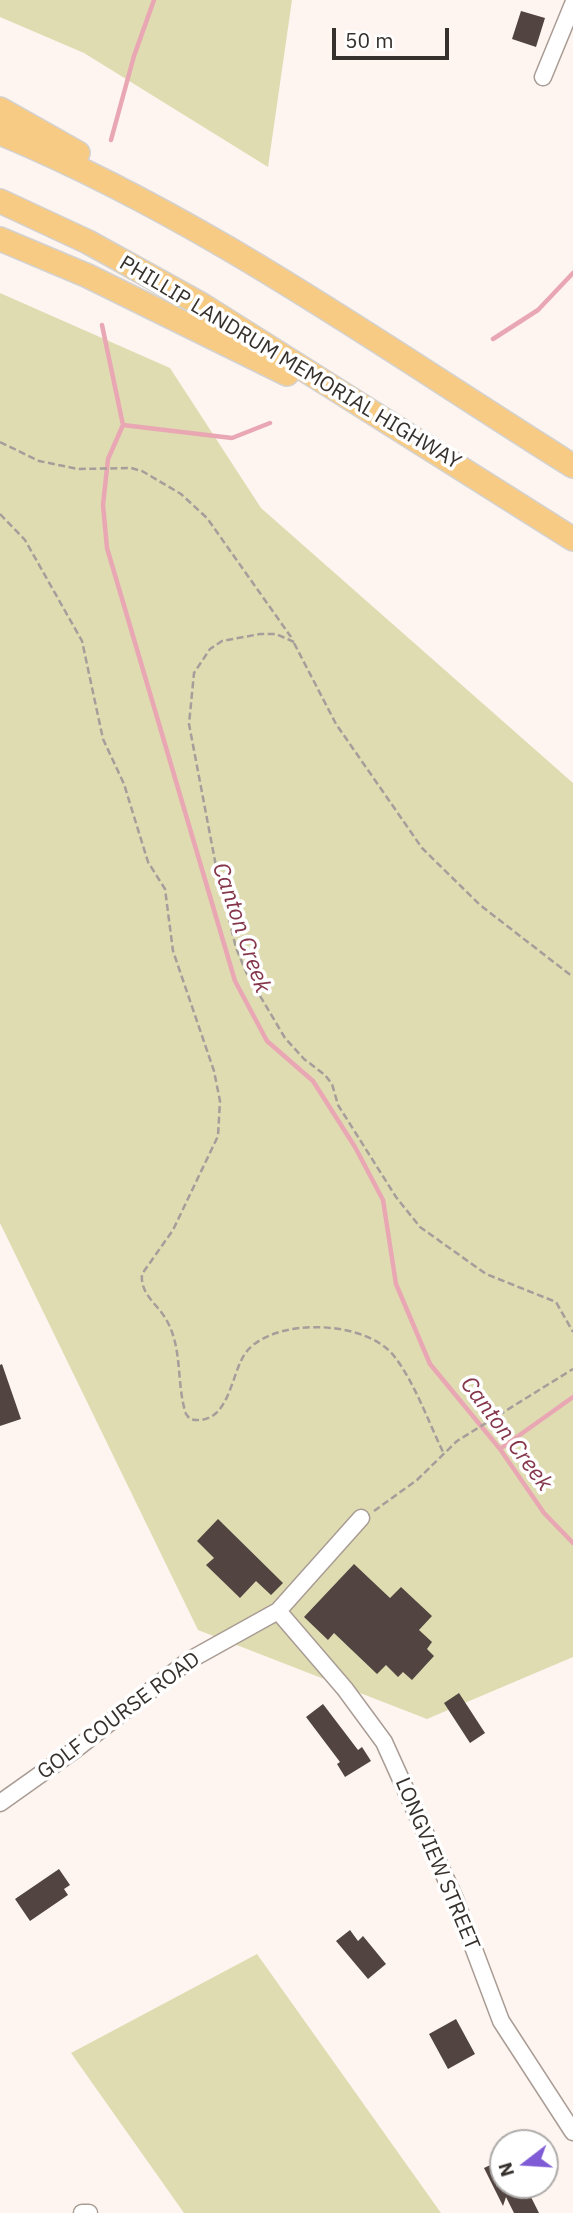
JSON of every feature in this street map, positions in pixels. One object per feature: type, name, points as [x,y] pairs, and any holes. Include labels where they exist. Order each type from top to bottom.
[{"type":"highway","points":[[0,109],[42,131],[573,466]]},
{"type":"highway","points":[[0,132],[78,165],[195,229]]},
{"type":"highway","name":"PHILLIP LANDRUM MEMORIAL HIGHWAY","points":[[0,201],[146,272],[573,539]]},
{"type":"highway","points":[[0,239],[88,276],[397,427]]},
{"type":"street","points":[[543,77],[573,4]]},
{"type":"street","name":"GOLF COURSE ROAD","points":[[0,1803],[76,1749],[188,1661],[278,1611],[362,1518]]},
{"type":"street","name":"LONGVIEW STREET","points":[[278,1611],[345,1689],[384,1742],[455,1899],[501,2021],[573,2132]]},
{"type":"street","points":[[82,2213],[89,2213]]},
{"type":"path","points":[[0,442],[39,461],[78,469],[131,468],[148,474],[181,494],[207,518],[294,642],[337,724],[422,848],[480,905],[573,977]]},
{"type":"path","points":[[0,514],[25,540],[82,641],[101,732],[124,784],[148,862],[165,889],[171,944],[214,1071],[220,1101],[218,1136],[173,1230],[142,1274],[141,1281],[142,1288],[167,1320],[173,1334],[186,1414],[190,1419],[201,1419],[224,1403],[231,1395],[240,1360],[257,1341],[286,1330],[326,1328],[375,1341],[394,1357],[443,1452]]},
{"type":"path","points":[[294,642],[276,634],[222,641],[203,656],[194,673],[189,724],[220,883],[236,948],[247,974],[285,1038],[332,1084],[338,1105],[409,1217],[441,1245],[486,1275],[556,1302],[573,1332]]},
{"type":"path","points":[[362,1518],[389,1503],[457,1441],[573,1369]]},
{"type":"shaded area","points":[[0,0],[292,0],[268,167],[84,53],[0,17]]},
{"type":"shaded area","points":[[0,293],[170,368],[261,508],[573,783],[573,1657],[427,1719],[198,1630],[0,1223]]},
{"type":"shaded area","points":[[257,1954],[441,2213],[184,2213],[71,2053]]},
{"type":"building","points":[[521,11],[545,18],[536,47],[512,39]]},
{"type":"building","points":[[2,1364],[21,1419],[0,1426],[0,1365]]},
{"type":"building","points":[[218,1519],[283,1583],[271,1595],[256,1581],[240,1598],[206,1565],[214,1558],[197,1541]]},
{"type":"building","points":[[354,1564],[390,1598],[401,1587],[432,1616],[419,1630],[432,1642],[427,1649],[434,1656],[412,1680],[403,1672],[398,1677],[386,1665],[377,1674],[334,1633],[328,1640],[304,1617]]},
{"type":"building","points":[[459,1693],[485,1733],[470,1743],[444,1703]]},
{"type":"building","points":[[323,1704],[358,1750],[362,1747],[371,1761],[345,1777],[337,1764],[340,1762],[306,1717]]},
{"type":"building","points":[[59,1869],[70,1885],[64,1889],[68,1895],[30,1921],[15,1899]]},
{"type":"building","points":[[350,1930],[358,1941],[363,1936],[386,1964],[368,1979],[336,1941]]},
{"type":"building","points":[[456,2019],[475,2054],[448,2069],[429,2034]]},
{"type":"building","points":[[489,2166],[489,2178],[484,2168]]},
{"type":"building","points":[[507,2199],[532,2199],[539,2213],[514,2213]]},
{"type":"waterway","points":[[111,140],[134,56],[154,0]]},
{"type":"waterway","points":[[493,339],[538,310],[573,273]]},
{"type":"waterway","name":"Canton Creek","points":[[102,325],[123,425],[108,459],[103,505],[107,548],[235,981],[267,1041],[313,1081],[355,1147],[383,1200],[396,1284],[430,1364],[500,1449],[544,1513],[573,1543]]},
{"type":"waterway","points":[[123,425],[232,438],[270,423]]},
{"type":"waterway","points":[[500,1449],[573,1397]]}]
